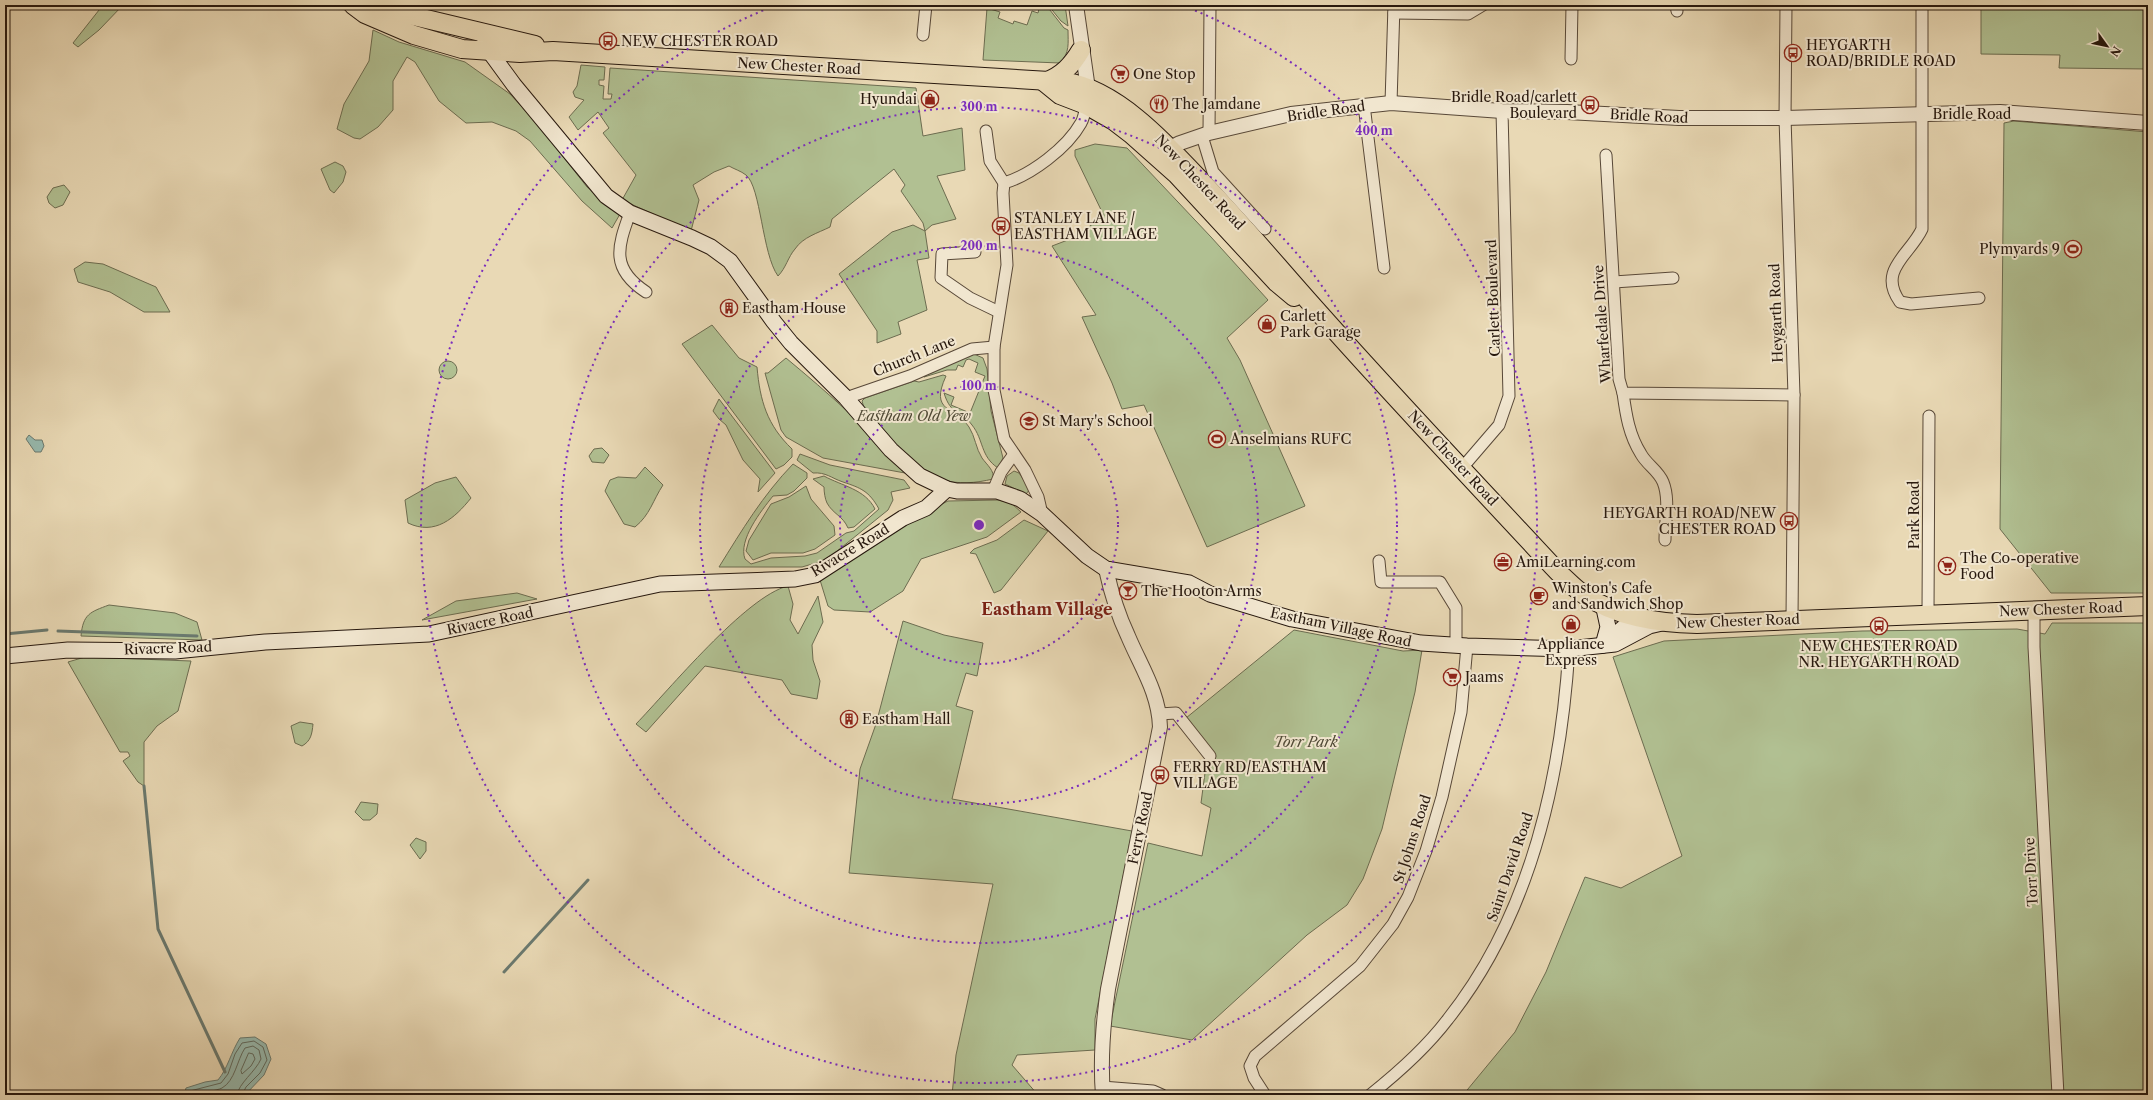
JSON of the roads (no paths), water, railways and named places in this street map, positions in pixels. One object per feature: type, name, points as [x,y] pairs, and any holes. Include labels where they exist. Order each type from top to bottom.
[{"type":"highway","name":"New Chester Road","points":[[352,5],[365,14],[414,35],[462,49],[520,53],[553,51],[1044,82],[1066,82],[1087,97],[1136,117],[1164,153],[1176,174],[1276,282],[1329,324]]},
{"type":"highway","name":"New Chester Road","points":[[379,5],[401,13],[478,32],[529,42],[553,51]]},
{"type":"highway","points":[[1044,82],[1056,78],[1068,68],[1081,50]]},
{"type":"highway","name":"New Chester Road","points":[[1164,153],[1188,167],[1329,324],[1558,572],[1583,594],[1603,604],[1636,617],[1662,623],[1697,624],[1792,619],[2148,606]]},
{"type":"main road","name":"Eastham Village Road","points":[[478,32],[488,50],[514,84],[606,196],[630,213],[711,247],[730,261],[774,322],[846,398],[891,450],[920,476],[948,489],[957,491],[993,491],[1010,494],[1042,514],[1087,556],[1106,569],[1189,584],[1216,596],[1292,619],[1421,643],[1461,646],[1569,649],[1615,644],[1649,626],[1662,623]]},
{"type":"main road","points":[[514,84],[511,71],[520,53]]},
{"type":"main road","name":"Rivacre Road","points":[[5,656],[68,650],[175,651],[265,642],[428,634],[660,584],[795,579],[815,575],[902,518],[926,508],[948,489]]},
{"type":"main road","points":[[1603,604],[1608,627],[1603,645]]},
{"type":"main road","points":[[1603,645],[1636,617]]},
{"type":"street","points":[[923,35],[926,5]]},
{"type":"street","points":[[1004,183],[1027,173],[1057,151],[1082,122],[1087,97],[1076,5]]},
{"type":"street","name":"New Chester Road","points":[[1210,5],[1202,135],[1213,172],[1265,229]]},
{"type":"street","points":[[1391,103],[1394,9],[1468,14],[1483,5]]},
{"type":"street","points":[[1571,59],[1572,5]]},
{"type":"street","name":"Heygarth Road","points":[[1786,5],[1785,118],[1794,395],[1792,619]]},
{"type":"street","points":[[1922,5],[1922,229],[1917,241],[1901,255],[1892,275],[1893,292],[1900,302],[1911,304],[1979,298]]},
{"type":"street","name":"Bridle Road","points":[[1164,153],[1202,135],[1291,114],[1391,103],[1502,111],[1567,112],[1679,118],[1785,118],[2000,112],[2148,123]]},
{"type":"street","points":[[1364,105],[1384,268]]},
{"type":"street","name":"Carlett Boulevard","points":[[1462,468],[1499,425],[1510,396],[1502,111]]},
{"type":"street","points":[[986,131],[990,162],[1004,183],[1003,193],[1007,265],[994,347],[994,390],[999,421],[1004,439],[1025,470],[1038,497],[1042,514]]},
{"type":"street","points":[[1188,167],[1188,157],[1202,135]]},
{"type":"street","name":"Wharfedale Drive","points":[[1606,155],[1619,379],[1623,393],[1794,395]]},
{"type":"street","points":[[630,213],[620,239],[622,269],[632,282],[646,292]]},
{"type":"street","points":[[975,252],[942,254],[941,278],[970,298],[999,312]]},
{"type":"street","points":[[1614,282],[1673,278]]},
{"type":"street","name":"Church Lane","points":[[846,398],[906,378],[972,349],[994,347]]},
{"type":"street","points":[[1623,393],[1630,434],[1641,455],[1657,471],[1666,493],[1665,540]]},
{"type":"street","name":"Park Road","points":[[1928,614],[1930,416]]},
{"type":"street","points":[[993,491],[1001,472],[1014,454]]},
{"type":"street","name":"St Johns Road","points":[[1265,1095],[1254,1078],[1250,1066],[1254,1056],[1360,966],[1393,924],[1414,884],[1442,796],[1456,736],[1460,712],[1461,646],[1456,608],[1440,582],[1381,582],[1379,561]]},
{"type":"street","name":"Ferry Road","points":[[1103,1091],[1101,1073],[1102,1032],[1108,989],[1158,742],[1159,714],[1152,685],[1127,635],[1112,593],[1106,569]]},
{"type":"street","name":"Torr Drive","points":[[2034,610],[2034,647],[2058,1095]]},
{"type":"street","name":"Saint David Road","points":[[1370,1095],[1409,1062],[1448,1020],[1480,975],[1504,931],[1534,849],[1550,789],[1566,703],[1569,649]]},
{"type":"street","points":[[1159,714],[1176,713],[1210,756]]},
{"type":"street","points":[[1103,1091],[1153,1091],[1162,1095]]},
{"type":"water","points":[[29,435],[35,440],[42,440],[44,446],[41,452],[35,452],[26,439]]},
{"type":"water","points":[[255,1037],[266,1044],[271,1059],[264,1075],[245,1095],[184,1095],[186,1088],[205,1082],[218,1080],[240,1038]]},
{"type":"waterway","points":[[5,634],[47,630]]},
{"type":"waterway","points":[[58,631],[197,636]]},
{"type":"waterway","points":[[144,786],[158,929],[225,1072]]},
{"type":"waterway","points":[[504,972],[588,880]]},
{"type":"place","name":"NEW CHESTER ROAD","points":[[608,41]]},
{"type":"place","name":"HEYGARTH ROAD/BRIDLE ROAD","points":[[1793,53]]},
{"type":"place","name":"One Stop","points":[[1120,74]]},
{"type":"place","name":"Hyundai","points":[[930,99]]},
{"type":"place","name":"The Jamdane","points":[[1159,104]]},
{"type":"place","name":"Bridle Road/carlett Boulevard","points":[[1590,105]]},
{"type":"place","name":"STANLEY LANE / EASTHAM VILLAGE","points":[[1001,226]]},
{"type":"place","name":"Plymyards 9","points":[[2073,249]]},
{"type":"place","name":"Eastham House","points":[[729,308]]},
{"type":"place","name":"Carlett Park Garage","points":[[1267,324]]},
{"type":"place","name":"St Mary's School","points":[[1029,421]]},
{"type":"place","name":"Anselmians RUFC","points":[[1217,439]]},
{"type":"place","name":"HEYGARTH ROAD/NEW CHESTER ROAD","points":[[1789,521]]},
{"type":"place","name":"AmiLearning.com","points":[[1503,562]]},
{"type":"place","name":"The Co-operative Food","points":[[1947,566]]},
{"type":"place","name":"The Hooton Arms","points":[[1128,591]]},
{"type":"place","name":"Winston's Cafe and Sandwich Shop","points":[[1539,596]]},
{"type":"place","name":"Appliance Express","points":[[1571,624]]},
{"type":"place","name":"NEW CHESTER ROAD NR. HEYGARTH ROAD","points":[[1879,626]]},
{"type":"place","name":"Jaams","points":[[1452,677]]},
{"type":"place","name":"Eastham Hall","points":[[849,719]]},
{"type":"place","name":"FERRY RD/EASTHAM VILLAGE","points":[[1160,775]]},
{"type":"district","name":"Eastham Village","points":[[1047,609]]},
{"type":"park label","name":"Eastham Old Yew","points":[[914,416]]},
{"type":"park label","name":"Torr Park","points":[[1306,742]]}]
